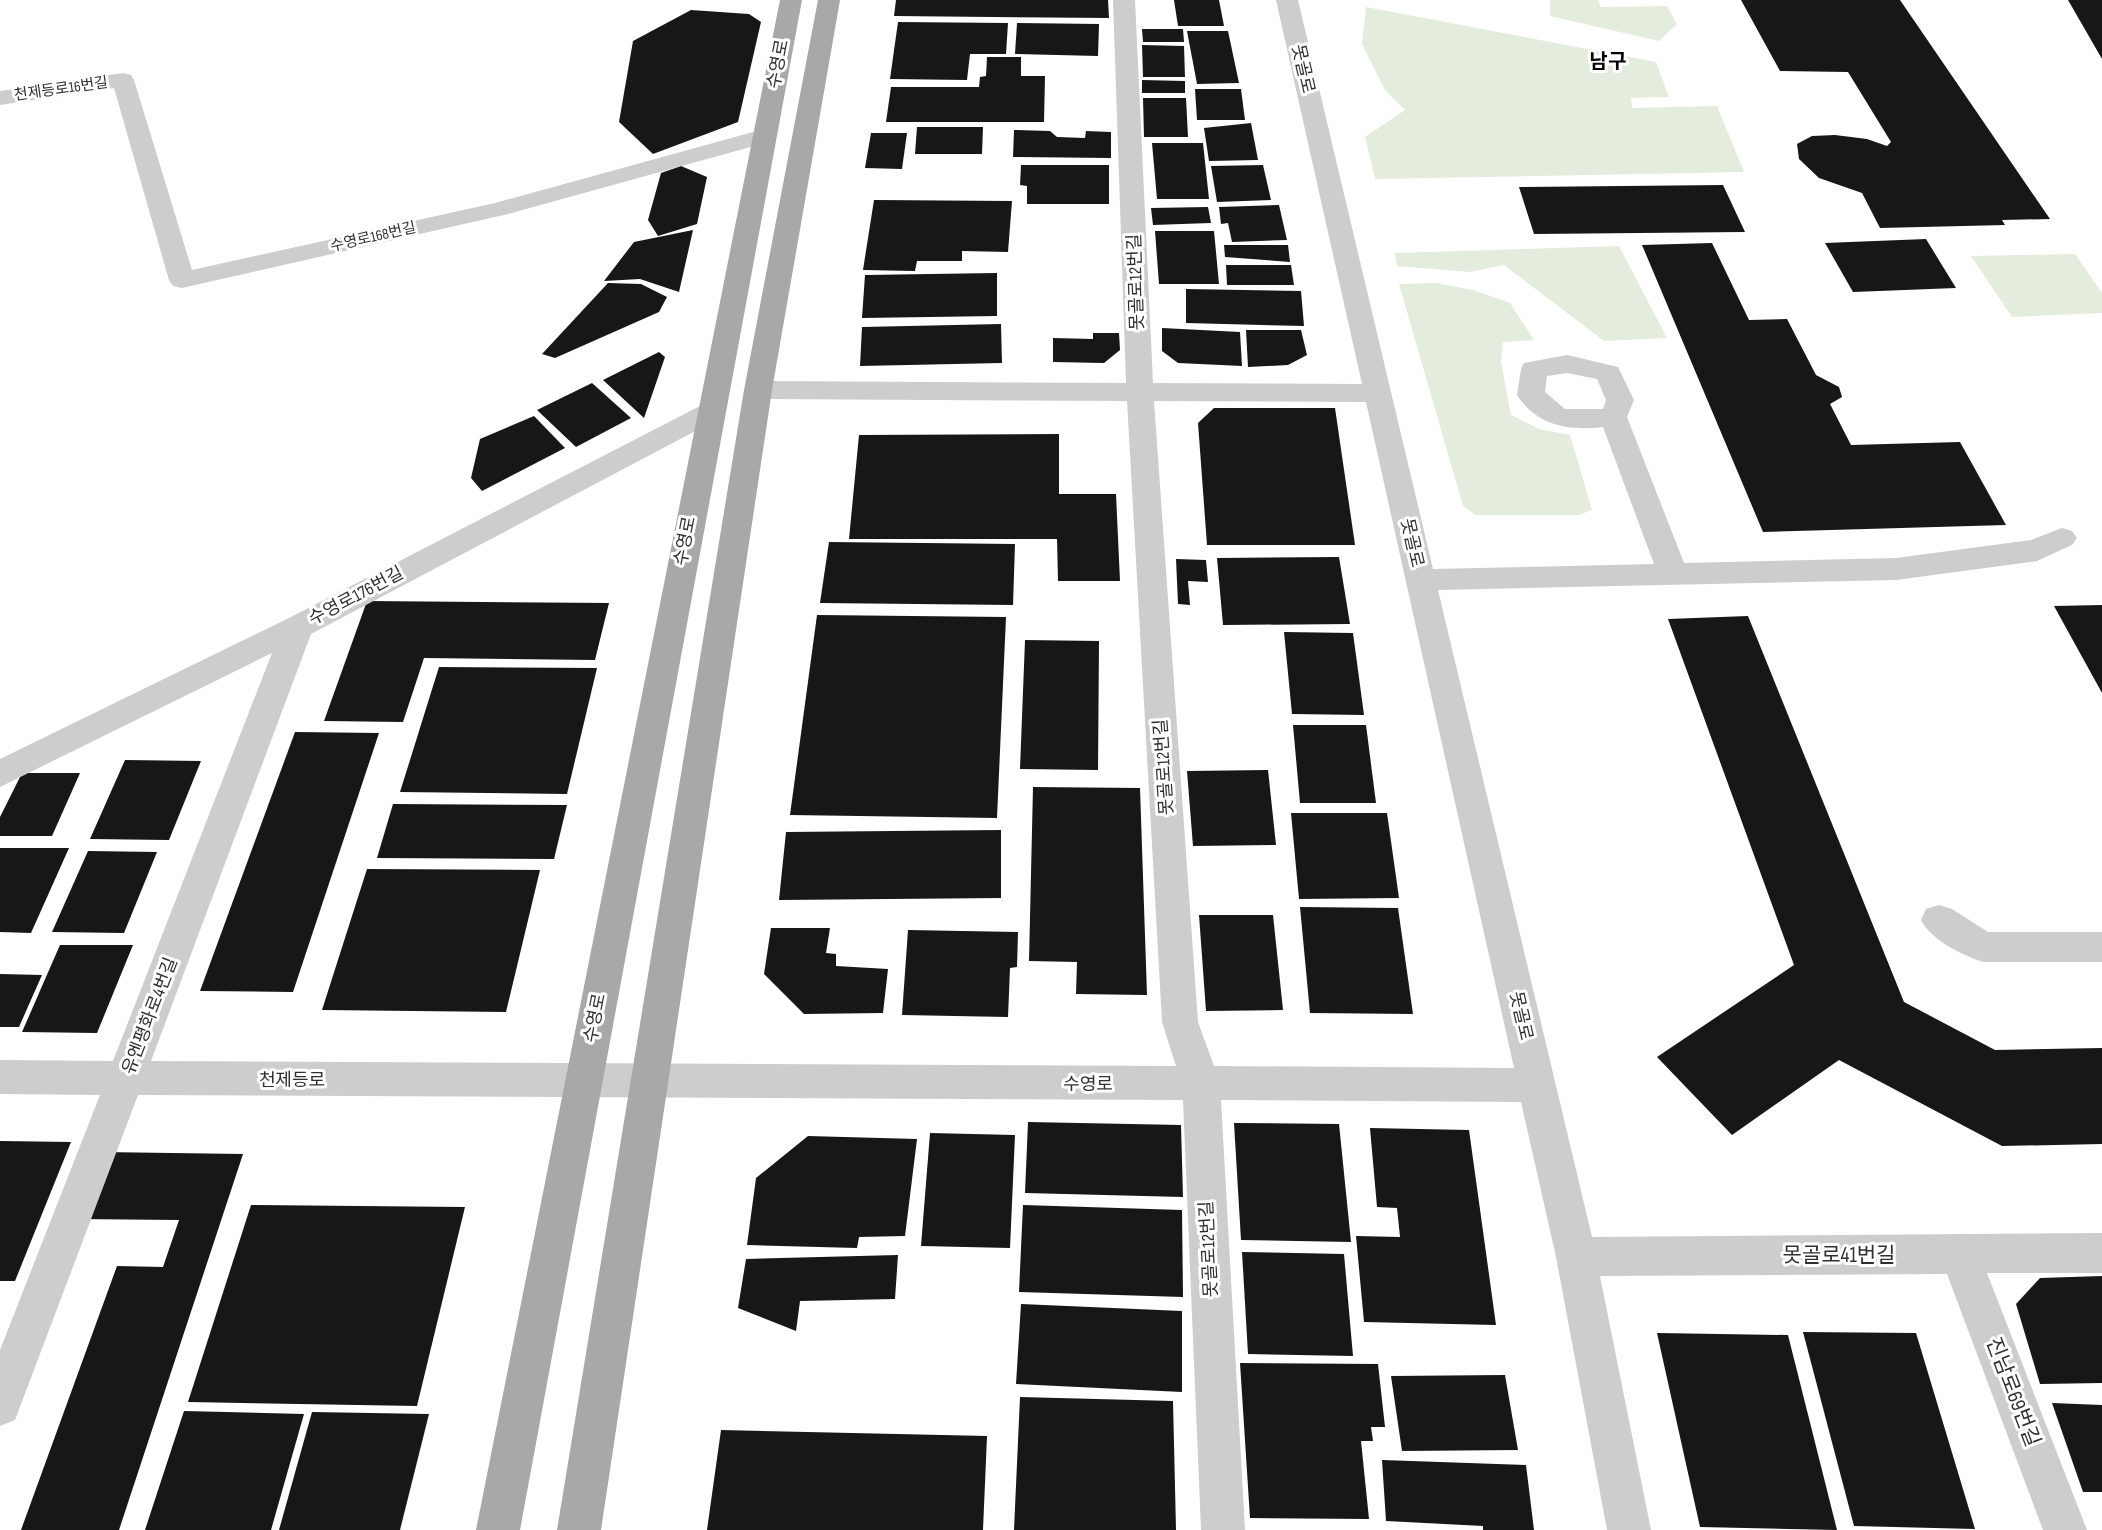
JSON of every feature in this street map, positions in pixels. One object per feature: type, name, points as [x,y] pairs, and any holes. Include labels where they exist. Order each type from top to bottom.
[{"type":"main road","name":"수영로","points":[[498,1530],[710,412],[791,0]]},
{"type":"main road","points":[[579,1530],[758,390],[829,0]]},
{"type":"street","name":"못골로12번길","points":[[1125,0],[1140,393],[1180,1022],[1201,1084],[1223,1530]]},
{"type":"street","name":"못골로","points":[[1287,0],[1576,1257],[1629,1530]]},
{"type":"street","name":"수영로168번길","points":[[123,80],[182,279],[499,209],[764,136]]},
{"type":"street","name":"천제등로16번길","points":[[0,98],[123,80]]},
{"type":"street","points":[[758,390],[1377,393]]},
{"type":"street","name":"수영로176번길","points":[[0,774],[298,627],[710,412]]},
{"type":"street","points":[[1612,417],[1673,574]]},
{"type":"street","points":[[1420,580],[1896,569],[2037,550],[2062,538]]},
{"type":"street","name":"유엔평화로4번길","points":[[0,1405],[298,627]]},
{"type":"street","points":[[1939,920],[1983,947],[2102,947]]},
{"type":"street","name":"천제등로","points":[[0,1077],[584,1082]]},
{"type":"street","name":"수영로","points":[[584,1082],[1201,1084]]},
{"type":"street","points":[[1201,1084],[1537,1085]]},
{"type":"street","name":"못골로41번길","points":[[1576,1257],[2102,1253]]},
{"type":"street","name":"진남로69번길","points":[[1960,1255],[2065,1530]]},
{"type":"green space","points":[[1550,0],[1598,0],[1601,7],[1667,6],[1677,24],[1659,41],[1550,16]]},
{"type":"green space","points":[[1366,7],[1656,62],[1669,97],[1631,98],[1632,108],[1717,106],[1744,172],[1375,179],[1365,137],[1405,110],[1385,90],[1362,44]]},
{"type":"green space","points":[[1619,246],[1667,338],[1604,341],[1504,265],[1470,272],[1397,266],[1395,253]]},
{"type":"green space","points":[[2075,254],[2102,293],[2102,313],[2012,317],[1971,256]]},
{"type":"green space","points":[[1436,283],[1473,290],[1510,303],[1534,340],[1503,342],[1501,361],[1511,415],[1539,429],[1570,435],[1592,510],[1579,515],[1475,515],[1463,506],[1399,284]]},
{"type":"building","points":[[896,0],[1108,0],[1109,18],[894,16]]},
{"type":"building","points":[[1174,0],[1219,0],[1224,26],[1178,26]]},
{"type":"building","points":[[1741,0],[1900,0],[2050,219],[2002,220],[2005,225],[1880,228],[1862,193],[1819,178],[1799,159],[1797,144],[1812,136],[1835,135],[1867,139],[1887,146],[1891,142],[1848,72],[1780,71]]},
{"type":"building","points":[[2068,0],[2102,0],[2102,59]]},
{"type":"building","points":[[691,10],[749,14],[761,22],[738,122],[653,154],[619,122],[633,41]]},
{"type":"building","points":[[898,22],[1008,23],[1006,54],[970,54],[967,80],[890,79]]},
{"type":"building","points":[[1017,23],[1099,24],[1098,56],[1015,54]]},
{"type":"building","points":[[1142,29],[1183,29],[1184,42],[1143,42]]},
{"type":"building","points":[[1187,31],[1228,31],[1239,83],[1197,84]]},
{"type":"building","points":[[1142,45],[1184,46],[1185,77],[1143,77]]},
{"type":"building","points":[[987,57],[1021,57],[1021,76],[1045,76],[1044,122],[886,122],[891,87],[979,87],[980,77],[986,76]]},
{"type":"building","points":[[1142,80],[1185,81],[1185,93],[1142,93]]},
{"type":"building","points":[[1195,89],[1241,89],[1245,120],[1197,120]]},
{"type":"building","points":[[1143,98],[1186,98],[1188,137],[1144,137]]},
{"type":"building","points":[[1251,123],[1258,160],[1209,161],[1204,128]]},
{"type":"building","points":[[917,127],[983,127],[982,154],[915,154]]},
{"type":"building","points":[[1014,130],[1050,131],[1057,137],[1085,138],[1086,131],[1111,132],[1111,158],[1013,157]]},
{"type":"building","points":[[871,133],[907,133],[902,169],[865,168]]},
{"type":"building","points":[[1152,143],[1203,143],[1209,199],[1157,199]]},
{"type":"building","points":[[1021,165],[1109,165],[1109,204],[1027,204],[1027,186],[1020,185]]},
{"type":"building","points":[[1263,165],[1271,200],[1217,202],[1211,166]]},
{"type":"building","points":[[681,166],[707,177],[697,224],[658,236],[648,220],[661,173]]},
{"type":"building","points":[[1723,185],[1745,232],[1534,234],[1519,187]]},
{"type":"building","points":[[874,200],[1012,201],[1008,252],[962,251],[962,261],[917,261],[915,271],[863,270]]},
{"type":"building","points":[[1279,205],[1287,240],[1232,242],[1228,223],[1221,224],[1219,207]]},
{"type":"building","points":[[1208,207],[1211,223],[1153,225],[1151,208]]},
{"type":"building","points":[[693,230],[679,292],[640,279],[604,281],[634,242]]},
{"type":"building","points":[[1155,231],[1214,231],[1219,284],[1159,284]]},
{"type":"building","points":[[1926,239],[1956,288],[1853,292],[1825,243]]},
{"type":"building","points":[[1712,243],[1749,320],[1787,319],[1816,375],[1839,387],[1842,397],[1830,404],[1851,445],[1960,442],[2006,525],[1763,532],[1642,245]]},
{"type":"building","points":[[1224,245],[1288,245],[1290,262],[1225,257]]},
{"type":"building","points":[[1226,265],[1291,265],[1294,285],[1227,285]]},
{"type":"building","points":[[997,273],[997,316],[862,318],[865,275]]},
{"type":"building","points":[[608,283],[641,284],[667,297],[659,312],[555,358],[542,354]]},
{"type":"building","points":[[1186,289],[1301,291],[1304,326],[1186,323]]},
{"type":"building","points":[[1001,324],[1002,363],[860,366],[862,327]]},
{"type":"building","points":[[1162,328],[1240,332],[1242,366],[1178,363],[1162,351]]},
{"type":"building","points":[[1246,330],[1301,330],[1307,355],[1288,365],[1248,367]]},
{"type":"building","points":[[1093,333],[1119,333],[1120,350],[1104,363],[1053,362],[1053,338],[1093,339]]},
{"type":"building","points":[[659,352],[665,357],[644,418],[603,380]]},
{"type":"building","points":[[592,383],[631,418],[576,447],[537,410]]},
{"type":"building","points":[[1214,408],[1335,408],[1355,545],[1207,545],[1198,423]]},
{"type":"building","points":[[534,416],[565,448],[482,491],[471,478],[480,439]]},
{"type":"building","points":[[1059,434],[1059,494],[1116,494],[1120,581],[1058,581],[1057,539],[849,539],[859,435]]},
{"type":"building","points":[[829,542],[1015,544],[1013,605],[820,603]]},
{"type":"building","points":[[1339,557],[1350,624],[1223,625],[1217,558]]},
{"type":"building","points":[[1176,559],[1206,560],[1208,582],[1188,581],[1190,605],[1178,604]]},
{"type":"building","points":[[367,601],[609,603],[595,660],[424,658],[403,722],[324,721]]},
{"type":"building","points":[[2102,605],[2102,693],[2054,606]]},
{"type":"building","points":[[817,615],[1006,617],[997,818],[790,815]]},
{"type":"building","points":[[1748,616],[1904,1002],[1995,1050],[2102,1048],[2102,1144],[2002,1146],[1839,1060],[1732,1135],[1657,1057],[1794,965],[1668,619]]},
{"type":"building","points":[[1284,632],[1353,633],[1364,715],[1292,714]]},
{"type":"building","points":[[1025,640],[1099,641],[1098,770],[1020,769]]},
{"type":"building","points":[[439,667],[597,668],[567,794],[400,792]]},
{"type":"building","points":[[1293,725],[1366,725],[1376,803],[1300,803]]},
{"type":"building","points":[[295,732],[379,733],[293,992],[200,991]]},
{"type":"building","points":[[125,760],[201,761],[169,840],[90,839]]},
{"type":"building","points":[[1268,770],[1276,845],[1193,846],[1187,771]]},
{"type":"building","points":[[22,773],[80,773],[52,836],[0,836],[0,817]]},
{"type":"building","points":[[1033,787],[1140,788],[1147,995],[1076,994],[1077,962],[1029,961]]},
{"type":"building","points":[[393,804],[567,805],[554,859],[377,858]]},
{"type":"building","points":[[1291,813],[1387,813],[1399,898],[1299,899]]},
{"type":"building","points":[[1001,830],[1001,898],[779,900],[786,832]]},
{"type":"building","points":[[0,848],[69,848],[31,933],[0,932]]},
{"type":"building","points":[[88,851],[157,852],[124,933],[52,932]]},
{"type":"building","points":[[367,869],[540,870],[506,1012],[322,1010]]},
{"type":"building","points":[[1300,907],[1398,908],[1413,1014],[1310,1013]]},
{"type":"building","points":[[1199,915],[1273,915],[1283,1010],[1206,1011]]},
{"type":"building","points":[[771,928],[830,928],[826,953],[836,954],[836,966],[888,969],[883,1013],[804,1014],[764,974]]},
{"type":"building","points":[[908,930],[1018,932],[1017,967],[1010,968],[1008,1017],[902,1015]]},
{"type":"building","points":[[60,945],[133,945],[97,1033],[22,1032]]},
{"type":"building","points":[[0,974],[42,975],[19,1027],[0,1027]]},
{"type":"building","points":[[1028,1122],[1181,1125],[1183,1197],[1025,1193]]},
{"type":"building","points":[[1234,1123],[1339,1124],[1351,1242],[1241,1240]]},
{"type":"building","points":[[1370,1128],[1469,1130],[1496,1325],[1364,1322],[1356,1236],[1400,1237],[1397,1208],[1377,1207]]},
{"type":"building","points":[[930,1133],[1015,1135],[1010,1248],[921,1246]]},
{"type":"building","points":[[808,1136],[917,1139],[905,1236],[859,1237],[857,1248],[747,1245],[756,1178]]},
{"type":"building","points":[[0,1141],[71,1142],[15,1281],[0,1281]]},
{"type":"building","points":[[101,1152],[243,1154],[119,1530],[21,1530],[117,1266],[163,1267],[179,1220],[75,1219]]},
{"type":"building","points":[[251,1205],[465,1207],[417,1406],[188,1402]]},
{"type":"building","points":[[1023,1205],[1182,1210],[1183,1297],[1019,1292]]},
{"type":"building","points":[[1242,1252],[1344,1254],[1353,1356],[1248,1354]]},
{"type":"building","points":[[898,1255],[895,1299],[800,1301],[796,1331],[738,1308],[746,1259]]},
{"type":"building","points":[[2102,1276],[2102,1383],[2040,1384],[2016,1304],[2040,1278]]},
{"type":"building","points":[[1021,1304],[1182,1311],[1182,1392],[1016,1384]]},
{"type":"building","points":[[1803,1332],[1916,1333],[1975,1529],[1854,1526]]},
{"type":"building","points":[[1657,1333],[1788,1335],[1837,1530],[1700,1527]]},
{"type":"building","points":[[1240,1363],[1378,1364],[1385,1427],[1371,1427],[1373,1441],[1361,1441],[1369,1519],[1250,1518]]},
{"type":"building","points":[[1505,1375],[1518,1450],[1402,1451],[1391,1376]]},
{"type":"building","points":[[1020,1397],[1173,1401],[1176,1530],[1014,1530]]},
{"type":"building","points":[[2052,1403],[2102,1405],[2102,1492],[2083,1492]]},
{"type":"building","points":[[184,1411],[304,1414],[271,1530],[145,1530]]},
{"type":"building","points":[[312,1412],[429,1414],[400,1530],[279,1530]]},
{"type":"building","points":[[721,1430],[987,1436],[983,1530],[707,1530]]},
{"type":"building","points":[[1382,1460],[1526,1465],[1534,1530],[1483,1530],[1483,1526],[1386,1521]]},
{"type":"district","name":"남구","points":[[1608,62]]}]
